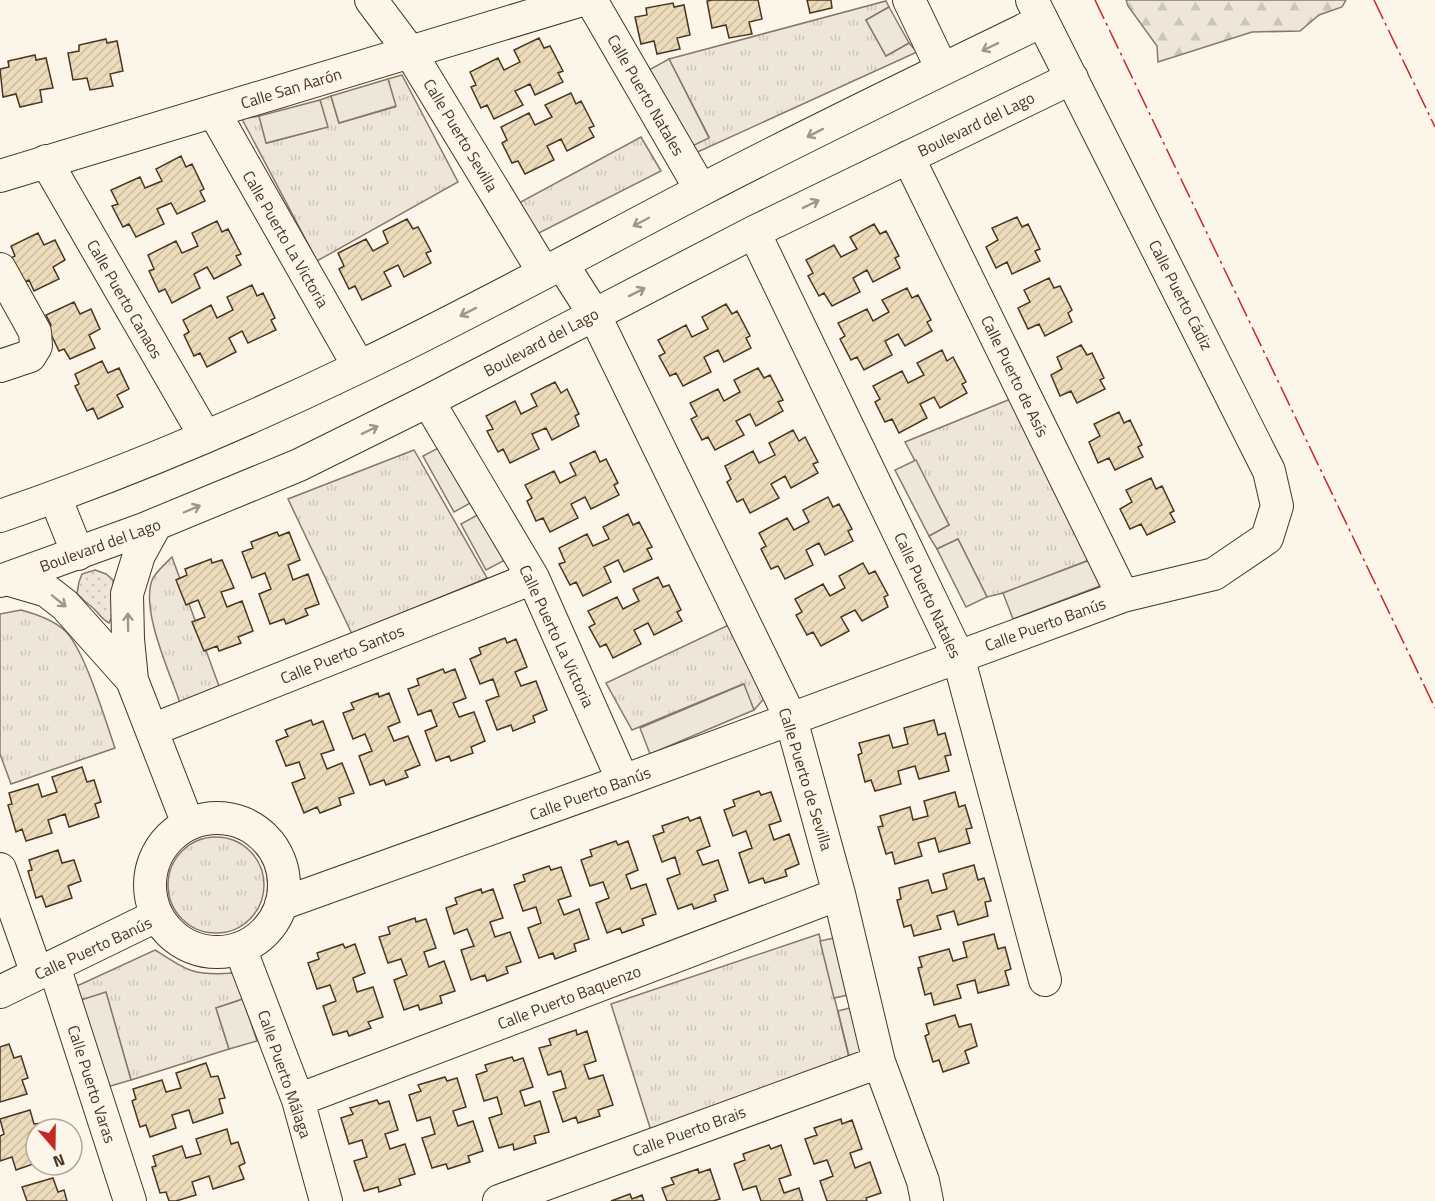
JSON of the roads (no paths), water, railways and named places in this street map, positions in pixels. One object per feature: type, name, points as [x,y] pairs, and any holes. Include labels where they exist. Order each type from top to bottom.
[{"type":"street","name":"Calle San Aarón","points":[[0,176],[582,0]]},
{"type":"street","name":"Calle Puerto Natales","points":[[591,0],[701,190]]},
{"type":"street","points":[[909,0],[942,69]]},
{"type":"street","name":"Calle Puerto Sevilla","points":[[371,1],[410,52],[553,269],[594,314]]},
{"type":"street","points":[[0,516],[55,497],[205,436],[359,367],[553,269],[701,190],[942,69],[1037,11]]},
{"type":"street","name":"Calle Puerto Cádiz","points":[[1037,11],[1269,471],[1277,506],[1267,538],[1214,574]]},
{"type":"street","name":"Boulevard del Lago","points":[[3,580],[156,524],[299,465],[428,401],[754,232],[1072,78]]},
{"type":"street","name":"Calle Puerto La Victoria","points":[[214,112],[359,367]]},
{"type":"street","name":"Calle Puerto de Asís","points":[[908,157],[1123,596]]},
{"type":"street","name":"Calle Puerto Canaos","points":[[45,162],[205,436]]},
{"type":"street","name":"Calle Puerto Natales","points":[[754,232],[958,656],[1045,980]]},
{"type":"street","points":[[0,269],[35,332],[36,346],[30,356],[0,366]]},
{"type":"street","name":"Calle Puerto de Sevilla","points":[[594,314],[791,719],[839,894],[879,1062],[923,1181],[927,1201]]},
{"type":"street","name":"Calle Puerto La Victoria","points":[[428,401],[533,578],[623,782]]},
{"type":"street","points":[[55,497],[78,554]]},
{"type":"street","points":[[156,524],[139,555],[127,594],[132,680],[188,824]]},
{"type":"street","name":"Calle Puerto Banús","points":[[0,992],[156,916],[170,934],[189,947],[211,953],[240,948],[254,941],[270,927],[281,904],[623,782],[1123,596],[1214,574]]},
{"type":"street","name":"Calle Puerto Santos","points":[[152,730],[533,578]]},
{"type":"street","points":[[3,580],[47,591],[65,605],[132,680]]},
{"type":"street","points":[[156,916],[149,894],[150,871],[159,850],[174,832],[188,824],[217,818],[238,821],[257,831],[272,846],[282,866],[284,887],[281,904]]},
{"type":"street","name":"Calle Puerto Varas","points":[[0,869],[46,970],[130,1201]]},
{"type":"street","name":"Calle Puerto Baquenzo","points":[[298,1100],[839,894]]},
{"type":"street","name":"Calle Puerto Málaga","points":[[240,948],[298,1100],[326,1201]]},
{"type":"street","name":"Calle Puerto Brais","points":[[500,1201],[879,1062]]}]
